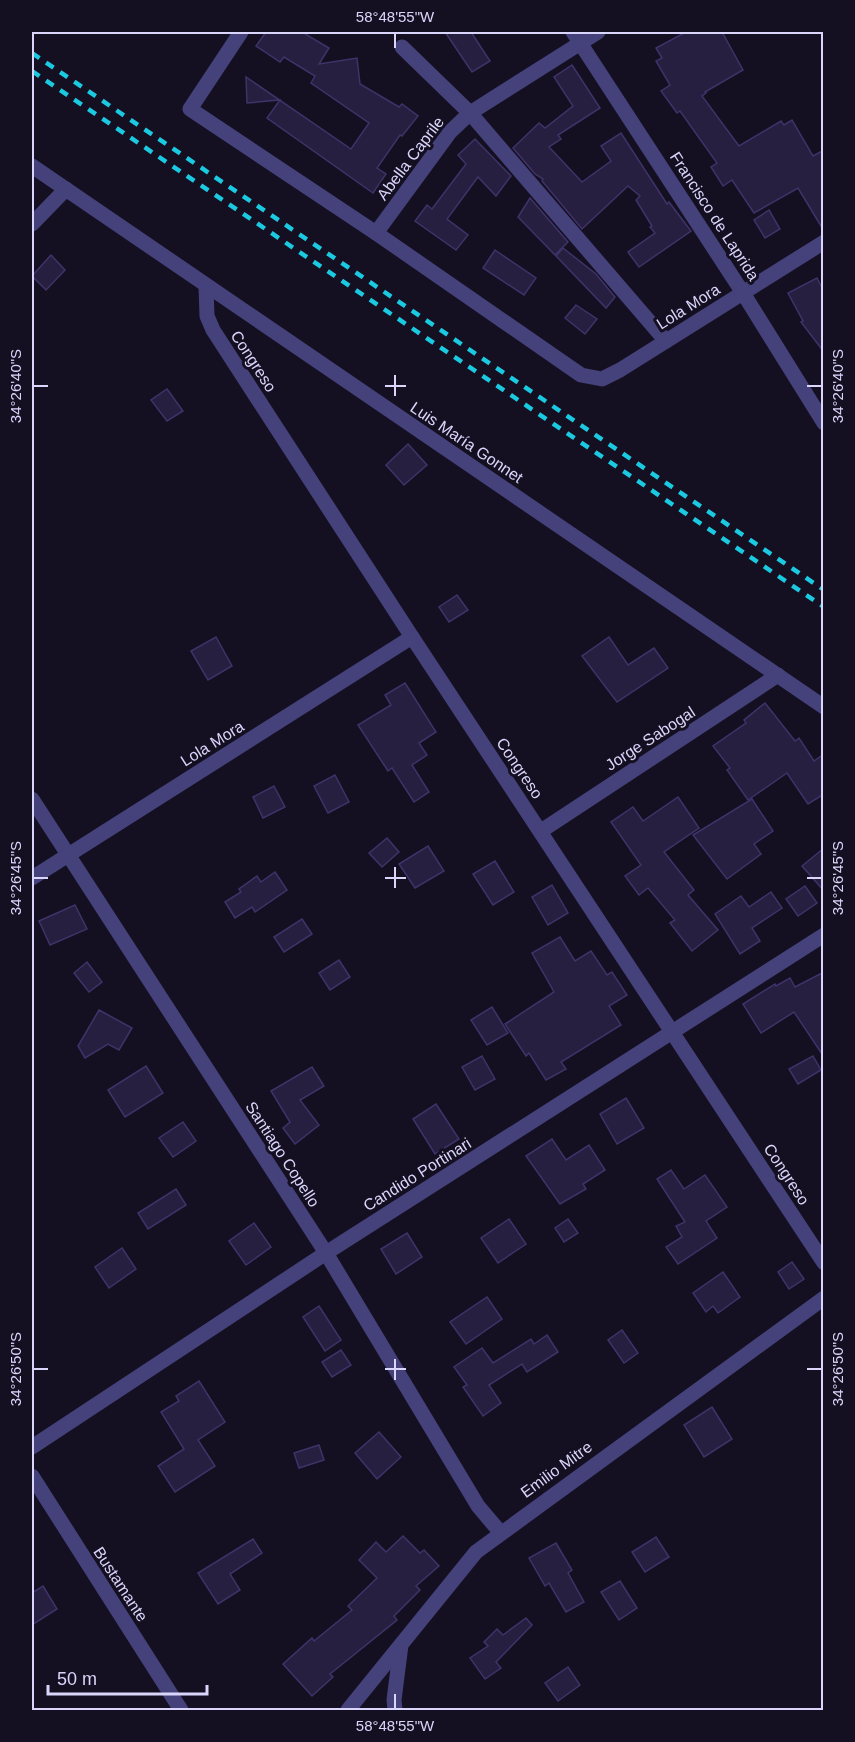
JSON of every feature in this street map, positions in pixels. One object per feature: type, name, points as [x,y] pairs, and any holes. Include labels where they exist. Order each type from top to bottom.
[{"type":"street","points":[[241,32],[190,109],[376,234]]},
{"type":"street","name":"Abella Caprile","points":[[376,234],[450,132],[470,113],[577,37],[598,32]]},
{"type":"street","name":"Francisco de Laprida","points":[[577,37],[743,293],[824,423]]},
{"type":"street","points":[[402,46],[470,113],[666,341]]},
{"type":"street","name":"Luis María Gonnet","points":[[32,166],[824,707]]},
{"type":"street","points":[[32,224],[66,189]]},
{"type":"street","name":"Lola Mora","points":[[376,234],[580,375],[602,379],[824,242]]},
{"type":"street","name":"Congreso","points":[[206,286],[207,316],[213,330],[824,1263]]},
{"type":"street","name":"Lola Mora","points":[[32,878],[412,637]]},
{"type":"street","name":"Jorge Sabogal","points":[[541,831],[778,675]]},
{"type":"street","name":"Santiago Copello","points":[[32,799],[326,1253],[478,1506],[500,1532]]},
{"type":"street","name":"Candido Portinari","points":[[32,1447],[326,1253],[824,935]]},
{"type":"street","name":"Emilio Mitre","points":[[348,1710],[470,1558],[500,1532],[824,1298]]},
{"type":"street","name":"Bustamante","points":[[32,1476],[181,1710]]},
{"type":"street","points":[[395,1710],[394,1700],[401,1645]]},
{"type":"building","points":[[266,32],[302,32],[329,48],[319,64],[357,58],[360,84],[399,107],[402,104],[418,116],[402,136],[400,135],[377,168],[386,174],[373,193],[267,118],[280,100],[351,149],[369,123],[311,83],[315,76],[284,57],[280,62],[256,46]]},
{"type":"building","points":[[445,32],[471,32],[490,61],[472,72]]},
{"type":"building","points":[[686,32],[722,32],[743,70],[702,96],[739,146],[781,121],[784,125],[792,120],[813,156],[824,150],[824,231],[798,188],[754,213],[732,180],[723,186],[711,167],[717,163],[680,111],[677,113],[661,91],[670,85],[656,61],[662,58],[656,48]]},
{"type":"building","points":[[572,65],[600,108],[558,135],[561,139],[549,147],[582,182],[611,161],[601,146],[621,133],[667,204],[669,202],[691,231],[639,267],[628,252],[655,233],[636,200],[640,196],[628,186],[582,229],[542,181],[543,179],[535,174],[513,148],[539,123],[545,128],[573,106],[554,77]]},
{"type":"building","points":[[246,77],[280,100],[247,103]]},
{"type":"building","points":[[475,139],[511,176],[496,196],[478,177],[447,219],[468,235],[456,250],[415,221],[427,205],[432,209],[466,164],[458,155]]},
{"type":"building","points":[[530,198],[568,242],[555,255],[518,217]]},
{"type":"building","points":[[769,210],[780,229],[765,238],[754,220]]},
{"type":"building","points":[[563,248],[596,274],[615,297],[606,308],[556,256]]},
{"type":"building","points":[[495,250],[536,278],[524,295],[483,268]]},
{"type":"building","points":[[51,255],[65,270],[46,290],[32,276]]},
{"type":"building","points":[[817,278],[824,292],[824,352],[801,322],[803,321],[788,293]]},
{"type":"building","points":[[576,305],[597,319],[585,334],[565,318]]},
{"type":"building","points":[[167,389],[183,411],[167,421],[151,400]]},
{"type":"building","points":[[408,444],[427,465],[404,485],[386,465]]},
{"type":"building","points":[[457,595],[468,610],[449,622],[439,607]]},
{"type":"building","points":[[216,637],[232,666],[208,680],[191,651]]},
{"type":"building","points":[[609,637],[628,665],[654,648],[668,668],[617,702],[582,656]]},
{"type":"building","points":[[405,683],[436,732],[419,743],[427,755],[412,765],[429,792],[414,802],[392,768],[388,771],[358,725],[391,705],[385,695]]},
{"type":"building","points":[[765,703],[795,741],[799,738],[814,761],[824,754],[824,794],[808,804],[787,773],[748,800],[727,770],[730,768],[713,746],[746,723],[744,720]]},
{"type":"building","points":[[335,775],[349,802],[328,813],[314,786]]},
{"type":"building","points":[[274,786],[285,807],[263,818],[253,797]]},
{"type":"building","points":[[678,797],[699,828],[664,852],[694,890],[688,895],[718,930],[692,951],[670,923],[675,920],[648,888],[639,895],[625,876],[641,865],[611,822],[633,807],[643,821]]},
{"type":"building","points":[[752,799],[773,831],[754,844],[761,854],[727,879],[693,835]]},
{"type":"building","points":[[387,838],[399,852],[382,867],[369,853]]},
{"type":"building","points":[[428,846],[444,871],[415,888],[399,864]]},
{"type":"building","points":[[824,848],[824,891],[802,866]]},
{"type":"building","points":[[495,861],[514,892],[493,905],[473,874]]},
{"type":"building","points":[[275,872],[287,890],[255,912],[252,907],[235,918],[225,902],[241,892],[239,889],[257,876],[261,882]]},
{"type":"building","points":[[552,885],[568,913],[548,925],[532,897]]},
{"type":"building","points":[[805,886],[817,903],[798,916],[786,899]]},
{"type":"building","points":[[771,892],[782,908],[752,928],[760,941],[740,954],[715,914],[741,896],[749,907]]},
{"type":"building","points":[[75,905],[87,929],[50,945],[39,921]]},
{"type":"building","points":[[302,919],[312,934],[284,952],[274,937]]},
{"type":"building","points":[[560,937],[575,961],[591,951],[607,975],[612,972],[627,995],[609,1006],[621,1025],[561,1062],[566,1069],[546,1080],[529,1053],[526,1056],[505,1024],[554,992],[532,953]]},
{"type":"building","points":[[339,960],[350,977],[330,990],[319,973]]},
{"type":"building","points":[[87,962],[102,982],[89,992],[74,973]]},
{"type":"building","points":[[824,972],[824,1057],[794,1012],[761,1033],[743,1004],[775,984],[776,986],[790,978],[795,987]]},
{"type":"building","points":[[492,1007],[508,1033],[487,1045],[471,1020]]},
{"type":"building","points":[[99,1010],[132,1028],[119,1050],[108,1044],[85,1058],[78,1046]]},
{"type":"building","points":[[482,1056],[495,1079],[475,1090],[462,1067]]},
{"type":"building","points":[[813,1056],[821,1070],[798,1084],[789,1069]]},
{"type":"building","points":[[146,1066],[163,1093],[125,1117],[108,1090]]},
{"type":"building","points":[[312,1067],[324,1086],[300,1100],[319,1125],[295,1144],[283,1128],[290,1122],[271,1091]]},
{"type":"building","points":[[626,1098],[644,1128],[617,1144],[600,1114]]},
{"type":"building","points":[[436,1104],[459,1139],[435,1154],[413,1119]]},
{"type":"building","points":[[183,1122],[196,1141],[173,1157],[159,1138]]},
{"type":"building","points":[[552,1139],[566,1160],[589,1145],[605,1170],[583,1184],[586,1189],[560,1204],[526,1156]]},
{"type":"building","points":[[671,1170],[684,1189],[705,1175],[727,1207],[706,1221],[717,1238],[678,1264],[666,1247],[682,1237],[676,1226],[685,1222],[657,1179]]},
{"type":"building","points":[[176,1189],[186,1205],[148,1229],[138,1213]]},
{"type":"building","points":[[509,1219],[526,1244],[498,1263],[481,1238]]},
{"type":"building","points":[[568,1219],[578,1233],[564,1242],[555,1228]]},
{"type":"building","points":[[254,1223],[271,1247],[246,1265],[229,1241]]},
{"type":"building","points":[[407,1233],[422,1257],[396,1274],[381,1249]]},
{"type":"building","points":[[122,1248],[136,1269],[109,1288],[95,1267]]},
{"type":"building","points":[[792,1262],[804,1279],[789,1289],[778,1272]]},
{"type":"building","points":[[723,1272],[740,1297],[718,1313],[713,1306],[706,1312],[693,1293]]},
{"type":"building","points":[[487,1297],[502,1319],[466,1344],[450,1322]]},
{"type":"building","points":[[319,1306],[341,1340],[325,1351],[303,1317]]},
{"type":"building","points":[[622,1330],[638,1353],[624,1363],[608,1340]]},
{"type":"building","points":[[547,1335],[558,1352],[527,1372],[522,1364],[489,1385],[501,1403],[483,1416],[463,1387],[467,1385],[454,1367],[482,1348],[493,1363],[531,1339],[534,1344]]},
{"type":"building","points":[[341,1350],[351,1365],[332,1377],[322,1362]]},
{"type":"building","points":[[199,1381],[225,1422],[198,1440],[215,1466],[175,1492],[158,1466],[184,1449],[161,1412],[179,1401],[176,1396]]},
{"type":"building","points":[[712,1407],[732,1439],[704,1457],[684,1425]]},
{"type":"building","points":[[379,1432],[401,1457],[377,1479],[355,1453]]},
{"type":"building","points":[[319,1445],[324,1460],[299,1468],[294,1453]]},
{"type":"building","points":[[403,1536],[420,1553],[424,1550],[439,1566],[416,1586],[420,1590],[394,1616],[397,1620],[330,1674],[333,1677],[312,1696],[283,1664],[312,1638],[314,1641],[352,1610],[348,1606],[377,1578],[359,1560],[376,1542],[386,1552]]},
{"type":"building","points":[[656,1537],[669,1557],[645,1572],[632,1552]]},
{"type":"building","points":[[253,1539],[262,1553],[230,1574],[240,1590],[218,1604],[198,1573]]},
{"type":"building","points":[[556,1543],[572,1570],[568,1573],[584,1602],[566,1612],[549,1583],[545,1586],[529,1558]]},
{"type":"building","points":[[620,1581],[637,1608],[619,1620],[601,1592]]},
{"type":"building","points":[[43,1586],[57,1609],[32,1625],[32,1593]]},
{"type":"building","points":[[526,1618],[532,1625],[496,1662],[501,1668],[485,1679],[470,1658],[488,1646],[484,1642],[497,1629],[503,1635]]},
{"type":"building","points":[[568,1667],[580,1685],[558,1701],[545,1683]]},
{"type":"railway","points":[[32,53],[824,590]]},
{"type":"railway","points":[[32,71],[824,607]]}]
